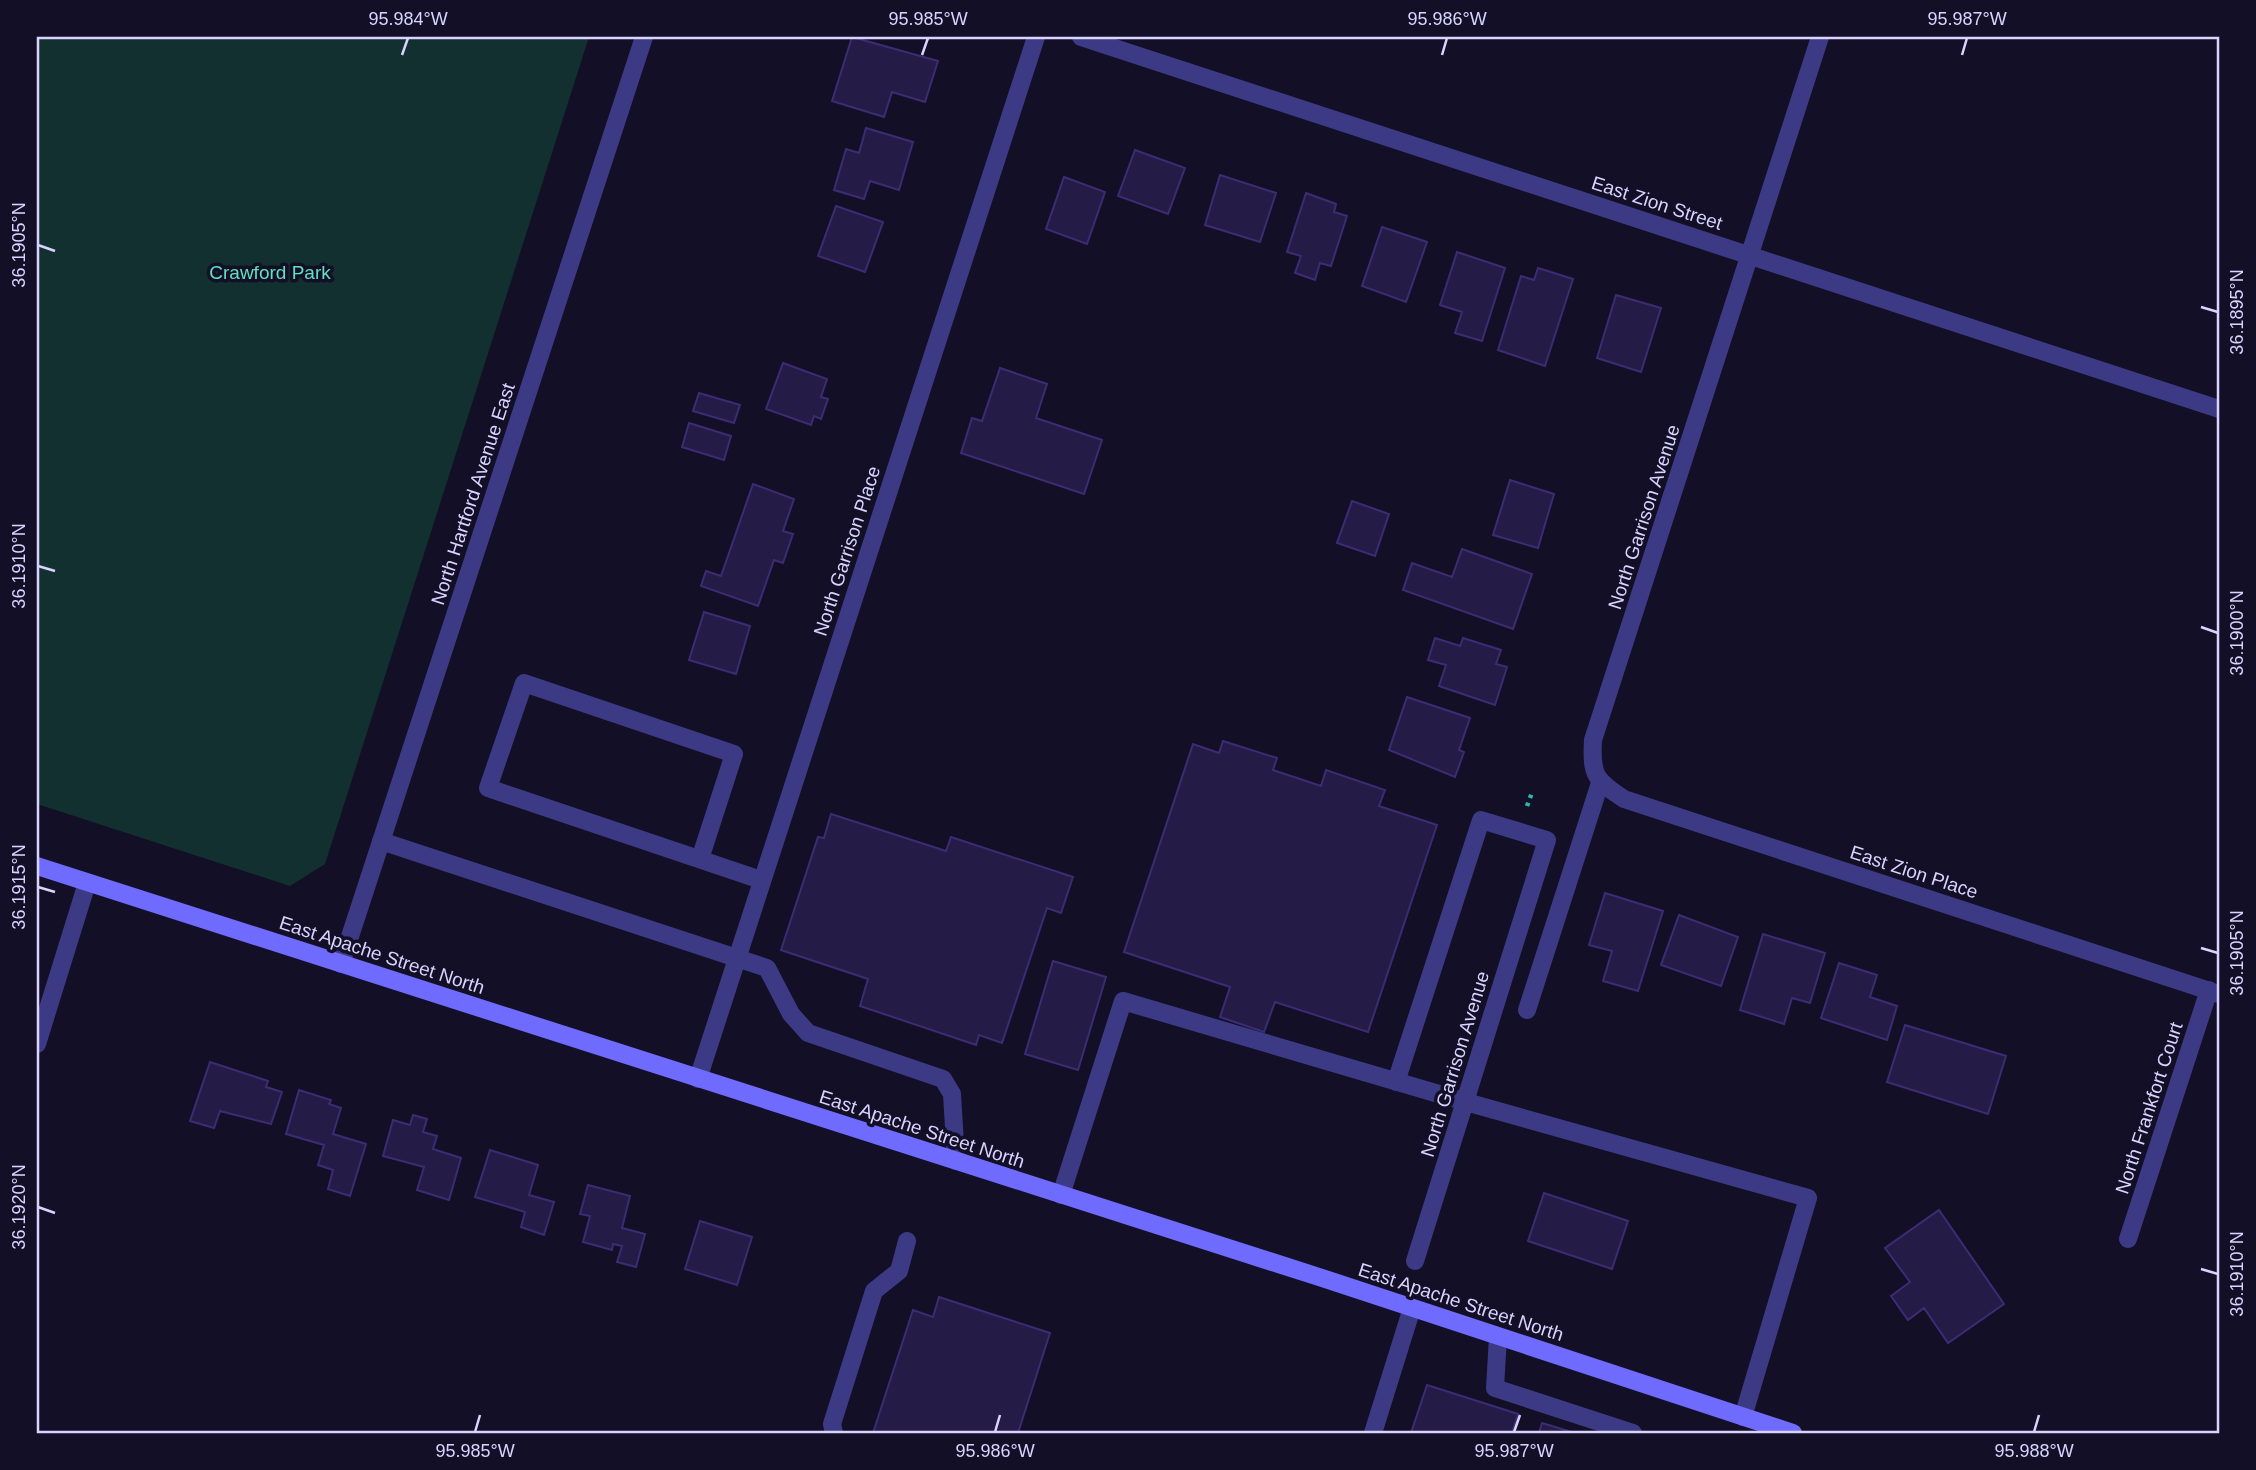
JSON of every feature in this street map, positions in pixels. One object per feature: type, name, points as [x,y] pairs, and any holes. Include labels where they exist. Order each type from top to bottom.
[{"type":"main road","name":"East Apache Street North","points":[[37,866],[1793,1433]]},
{"type":"street","name":"North Hartford Avenue East","points":[[341,964],[644,37]]},
{"type":"street","name":"North Garrison Place","points":[[698,1079],[1036,37]]},
{"type":"street","name":"East Zion Street","points":[[1081,37],[2219,409]]},
{"type":"street","name":"North Garrison Avenue","points":[[1600,783],[1592,766],[1593,740],[1820,37]]},
{"type":"street","points":[[700,859],[734,754],[524,683],[488,789],[761,880]]},
{"type":"street","points":[[1527,1010],[1600,783]]},
{"type":"street","name":"East Zion Place","points":[[1600,783],[1624,799],[2214,992]]},
{"type":"street","name":"North Garrison Avenue","points":[[1396,1082],[1481,820],[1548,840],[1415,1261]]},
{"type":"street","points":[[381,841],[767,968],[791,1014],[808,1033],[943,1079],[952,1094],[956,1161]]},
{"type":"street","points":[[37,1044],[87,883]]},
{"type":"street","name":"North Frankfort Court","points":[[2129,1239],[2214,992]]},
{"type":"street","points":[[1061,1195],[1123,1000],[1396,1082],[1808,1198],[1742,1417]]},
{"type":"street","points":[[834,1433],[832,1424],[874,1291],[899,1271],[907,1241]]},
{"type":"street","points":[[1373,1433],[1412,1308]]},
{"type":"street","points":[[1499,1337],[1495,1388],[1633,1433]]},
{"type":"green space","name":"Crawford Park","points":[[37,37],[589,37],[325,864],[290,886],[37,804]]},
{"type":"building","points":[[852,37],[938,61],[925,102],[892,92],[884,117],[832,101]]},
{"type":"building","points":[[866,128],[913,142],[899,190],[870,181],[864,199],[834,190],[846,149],[859,153]]},
{"type":"building","points":[[1135,150],[1185,168],[1168,214],[1118,196]]},
{"type":"building","points":[[1220,175],[1276,193],[1260,242],[1205,225]]},
{"type":"building","points":[[1064,177],[1105,192],[1087,244],[1046,229]]},
{"type":"building","points":[[1306,193],[1336,204],[1334,212],[1347,216],[1331,266],[1320,263],[1315,280],[1295,273],[1301,256],[1287,252]]},
{"type":"building","points":[[836,206],[883,222],[865,272],[818,256]]},
{"type":"building","points":[[1382,227],[1427,242],[1406,302],[1362,286]]},
{"type":"building","points":[[1457,252],[1505,268],[1482,341],[1455,333],[1462,312],[1440,305]]},
{"type":"building","points":[[1538,268],[1573,279],[1545,366],[1498,350],[1521,276],[1534,280]]},
{"type":"building","points":[[1616,295],[1661,308],[1641,372],[1597,358]]},
{"type":"building","points":[[783,363],[827,379],[821,397],[828,399],[821,419],[814,416],[811,425],[766,409]]},
{"type":"building","points":[[1000,368],[1047,384],[1036,418],[1102,440],[1084,494],[961,453],[972,418],[982,421]]},
{"type":"building","points":[[699,393],[740,405],[734,423],[693,411]]},
{"type":"building","points":[[689,423],[731,436],[724,460],[682,447]]},
{"type":"building","points":[[1510,480],[1554,494],[1538,548],[1493,535]]},
{"type":"building","points":[[753,484],[794,499],[783,531],[793,534],[783,563],[774,560],[758,606],[701,586],[706,571],[721,576]]},
{"type":"building","points":[[1352,501],[1389,514],[1375,556],[1337,543]]},
{"type":"building","points":[[1462,549],[1532,574],[1513,629],[1403,590],[1412,563],[1452,577]]},
{"type":"building","points":[[704,612],[750,626],[736,674],[689,660]]},
{"type":"building","points":[[1435,638],[1460,646],[1463,638],[1501,650],[1496,664],[1507,667],[1495,705],[1439,686],[1446,665],[1428,660]]},
{"type":"building","points":[[1407,697],[1470,718],[1459,750],[1464,752],[1455,777],[1389,750]]},
{"type":"building","points":[[1223,741],[1277,758],[1273,770],[1321,786],[1326,770],[1385,790],[1379,806],[1437,825],[1368,1032],[1275,1002],[1264,1032],[1220,1017],[1230,987],[1124,952],[1193,744],[1219,753]]},
{"type":"building","points":[[831,814],[946,851],[951,837],[1073,877],[1061,913],[1047,908],[1002,1043],[979,1035],[976,1045],[860,1006],[868,979],[781,950],[818,837],[824,838]]},
{"type":"building","points":[[1605,893],[1663,911],[1638,991],[1603,981],[1612,951],[1589,945]]},
{"type":"building","points":[[1679,915],[1738,937],[1721,986],[1661,965]]},
{"type":"building","points":[[1763,934],[1825,953],[1810,1003],[1792,998],[1784,1024],[1740,1010]]},
{"type":"building","points":[[1053,961],[1106,977],[1078,1070],[1025,1054]]},
{"type":"building","points":[[1839,963],[1877,975],[1870,997],[1897,1006],[1887,1040],[1821,1018]]},
{"type":"building","points":[[1905,1025],[2006,1056],[1988,1114],[1887,1082]]},
{"type":"building","points":[[210,1062],[268,1081],[266,1087],[282,1092],[271,1124],[220,1111],[214,1128],[190,1121]]},
{"type":"building","points":[[299,1090],[331,1100],[329,1104],[341,1108],[333,1134],[366,1144],[350,1196],[328,1189],[333,1170],[318,1165],[324,1145],[286,1134]]},
{"type":"building","points":[[413,1115],[427,1119],[423,1132],[437,1136],[433,1149],[461,1158],[449,1200],[417,1190],[424,1167],[383,1156],[393,1120],[410,1125]]},
{"type":"building","points":[[490,1150],[538,1165],[529,1195],[554,1202],[544,1235],[521,1227],[525,1212],[475,1197]]},
{"type":"building","points":[[588,1185],[630,1196],[622,1228],[645,1234],[636,1267],[617,1262],[622,1246],[613,1244],[612,1250],[583,1242],[590,1216],[580,1214]]},
{"type":"building","points":[[1544,1193],[1628,1221],[1612,1269],[1528,1241]]},
{"type":"building","points":[[1939,1210],[2004,1304],[1948,1343],[1924,1308],[1908,1320],[1891,1296],[1910,1282],[1885,1248]]},
{"type":"building","points":[[700,1221],[752,1237],[737,1285],[685,1269]]},
{"type":"building","points":[[939,1297],[1050,1333],[1018,1433],[873,1433],[913,1310],[933,1317]]},
{"type":"building","points":[[1427,1385],[1518,1414],[1512,1433],[1411,1433]]},
{"type":"building","points":[[1542,1423],[1575,1433],[1539,1433]]}]
